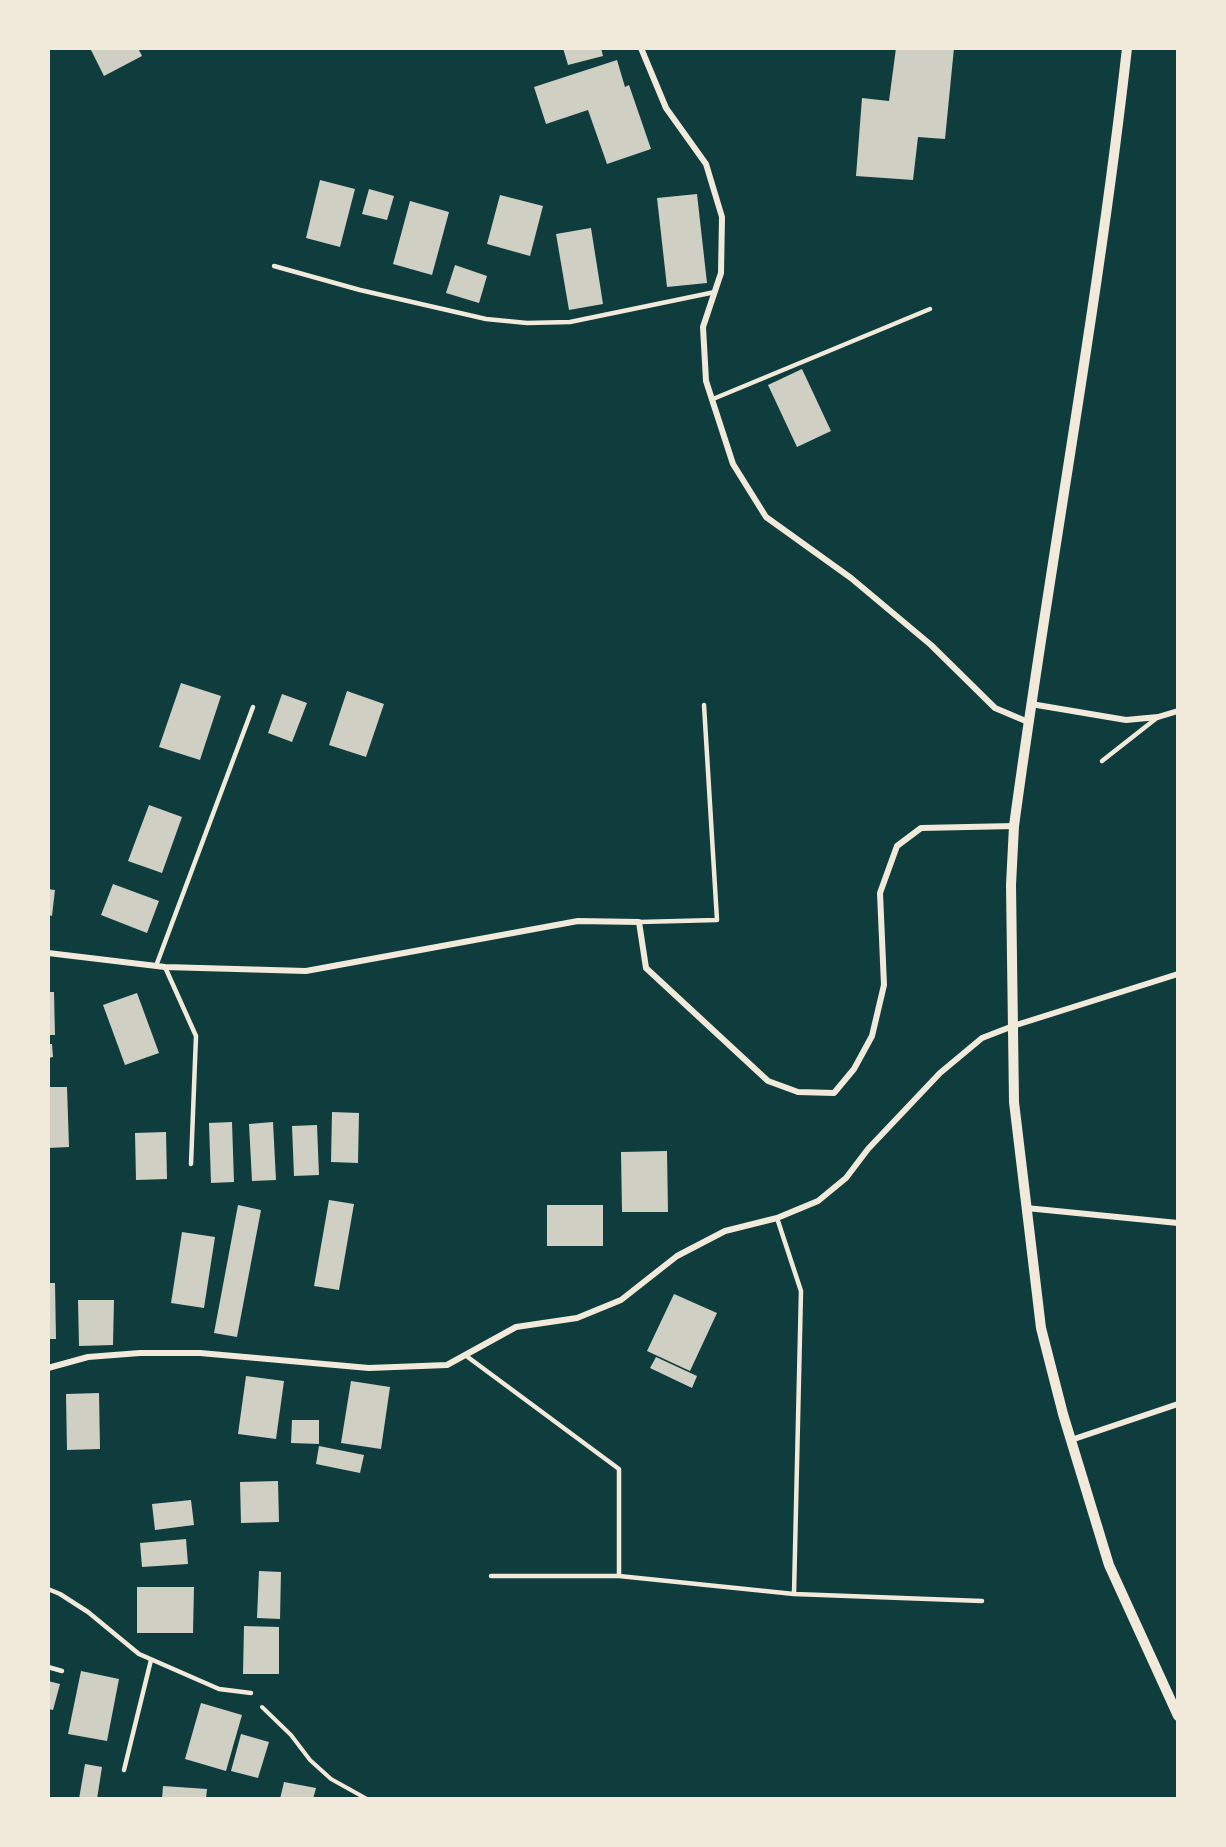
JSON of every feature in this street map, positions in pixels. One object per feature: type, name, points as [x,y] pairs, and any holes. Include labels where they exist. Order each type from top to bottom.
[{"type":"street","points":[[640,48],[666,108],[706,164],[722,217],[721,273],[704,327],[706,381],[734,464],[766,517],[852,578],[932,645],[995,708],[1028,722]]},
{"type":"street","points":[[1127,48],[1105,218],[1030,704],[1014,826],[1011,885],[1014,1102],[1041,1328],[1070,1440],[1109,1564],[1178,1716]]},
{"type":"street","points":[[1030,704],[1126,720],[1158,717],[1178,711]]},
{"type":"street","points":[[48,953],[165,967],[306,971],[578,921],[639,922],[646,968],[768,1081],[798,1092],[834,1093],[854,1069],[872,1036],[884,985],[880,893],[897,846],[921,828],[1014,826]]},
{"type":"street","points":[[48,1368],[88,1357],[140,1353],[200,1353],[369,1368],[447,1365],[516,1327],[577,1318],[621,1300],[677,1256],[725,1231],[777,1218],[818,1202],[846,1178],[868,1149],[940,1073],[982,1038],[1012,1026],[1178,974]]},
{"type":"street","points":[[1026,1208],[1178,1223]]},
{"type":"street","points":[[1070,1440],[1178,1404]]},
{"type":"lane","points":[[274,266],[360,290],[486,318],[526,323],[570,322],[715,292]]},
{"type":"lane","points":[[713,399],[930,309]]},
{"type":"lane","points":[[639,922],[717,920],[704,705]]},
{"type":"lane","points":[[156,966],[253,707]]},
{"type":"lane","points":[[1102,760],[1158,717]]},
{"type":"lane","points":[[165,967],[196,1036],[191,1164]]},
{"type":"lane","points":[[777,1218],[801,1290],[794,1594]]},
{"type":"lane","points":[[465,1355],[619,1469],[619,1576]]},
{"type":"lane","points":[[491,1576],[619,1576],[794,1594],[982,1601]]},
{"type":"lane","points":[[48,1589],[88,1612],[139,1654],[150,1660],[219,1689],[251,1693]]},
{"type":"lane","points":[[124,1770],[150,1660]]},
{"type":"lane","points":[[48,1667],[62,1671]]},
{"type":"path","points":[[251,1693],[291,1735],[310,1760],[331,1779],[367,1799]]},
{"type":"building","points":[[90,48],[138,48],[142,56],[104,76]]},
{"type":"building","points":[[563,48],[601,48],[603,56],[568,65]]},
{"type":"building","points":[[896,48],[954,48],[945,139],[918,137],[913,180],[856,176],[862,98],[889,101]]},
{"type":"building","points":[[617,60],[625,87],[629,85],[651,149],[607,164],[588,110],[546,124],[534,87]]},
{"type":"building","points":[[320,180],[355,189],[340,247],[306,238]]},
{"type":"building","points":[[369,189],[394,196],[387,220],[362,214]]},
{"type":"building","points":[[697,194],[707,283],[667,287],[657,198]]},
{"type":"building","points":[[500,195],[543,206],[530,256],[487,244]]},
{"type":"building","points":[[410,201],[449,212],[432,275],[393,264]]},
{"type":"building","points":[[591,228],[603,304],[569,310],[556,234]]},
{"type":"building","points":[[455,265],[487,276],[479,303],[446,293]]},
{"type":"building","points":[[802,369],[831,431],[797,447],[768,385]]},
{"type":"building","points":[[181,683],[221,696],[200,760],[159,747]]},
{"type":"building","points":[[347,691],[384,704],[366,757],[329,745]]},
{"type":"building","points":[[282,694],[307,703],[292,742],[268,733]]},
{"type":"building","points":[[149,805],[182,817],[162,873],[128,861]]},
{"type":"building","points":[[113,884],[159,901],[147,933],[101,915]]},
{"type":"building","points":[[48,889],[55,890],[52,916],[48,915]]},
{"type":"building","points":[[48,992],[54,992],[55,1035],[48,1035]]},
{"type":"building","points":[[137,993],[159,1053],[125,1065],[103,1005]]},
{"type":"building","points":[[48,1044],[52,1044],[53,1057],[48,1058]]},
{"type":"building","points":[[48,1087],[67,1087],[69,1147],[48,1148]]},
{"type":"building","points":[[332,1112],[359,1113],[358,1163],[331,1162]]},
{"type":"building","points":[[232,1122],[234,1182],[211,1183],[209,1123]]},
{"type":"building","points":[[273,1122],[276,1180],[252,1181],[249,1124]]},
{"type":"building","points":[[317,1125],[319,1175],[294,1176],[292,1126]]},
{"type":"building","points":[[166,1132],[167,1179],[136,1180],[135,1133]]},
{"type":"building","points":[[667,1151],[668,1212],[622,1212],[621,1152]]},
{"type":"building","points":[[329,1200],[354,1204],[339,1290],[314,1286]]},
{"type":"building","points":[[238,1205],[261,1210],[237,1337],[214,1333]]},
{"type":"building","points":[[547,1205],[603,1205],[603,1246],[547,1246]]},
{"type":"building","points":[[182,1232],[215,1237],[204,1308],[171,1303]]},
{"type":"building","points":[[48,1283],[55,1283],[56,1339],[48,1339]]},
{"type":"building","points":[[674,1294],[717,1313],[690,1371],[647,1351]]},
{"type":"building","points":[[78,1300],[114,1300],[113,1345],[79,1346]]},
{"type":"building","points":[[656,1357],[697,1376],[692,1388],[650,1368]]},
{"type":"building","points":[[246,1376],[284,1381],[276,1439],[238,1434]]},
{"type":"building","points":[[351,1381],[390,1387],[381,1449],[341,1443]]},
{"type":"building","points":[[99,1393],[100,1449],[67,1450],[66,1394]]},
{"type":"building","points":[[292,1420],[319,1420],[319,1444],[291,1443]]},
{"type":"building","points":[[319,1446],[364,1455],[360,1473],[316,1464]]},
{"type":"building","points":[[278,1481],[279,1522],[241,1523],[240,1482]]},
{"type":"building","points":[[191,1500],[194,1525],[155,1530],[152,1504]]},
{"type":"building","points":[[186,1539],[188,1564],[142,1567],[140,1543]]},
{"type":"building","points":[[259,1571],[281,1572],[280,1619],[257,1618]]},
{"type":"building","points":[[137,1587],[194,1587],[193,1633],[137,1633]]},
{"type":"building","points":[[244,1626],[279,1627],[279,1674],[243,1674]]},
{"type":"building","points":[[81,1671],[119,1679],[107,1741],[68,1734]]},
{"type":"building","points":[[48,1681],[60,1684],[53,1710],[48,1709]]},
{"type":"building","points":[[201,1703],[242,1715],[226,1771],[185,1759]]},
{"type":"building","points":[[241,1734],[269,1742],[258,1778],[231,1771]]},
{"type":"building","points":[[85,1764],[102,1767],[97,1799],[79,1799]]},
{"type":"building","points":[[284,1782],[316,1788],[313,1799],[280,1799]]},
{"type":"building","points":[[163,1786],[207,1789],[206,1799],[162,1799]]}]
